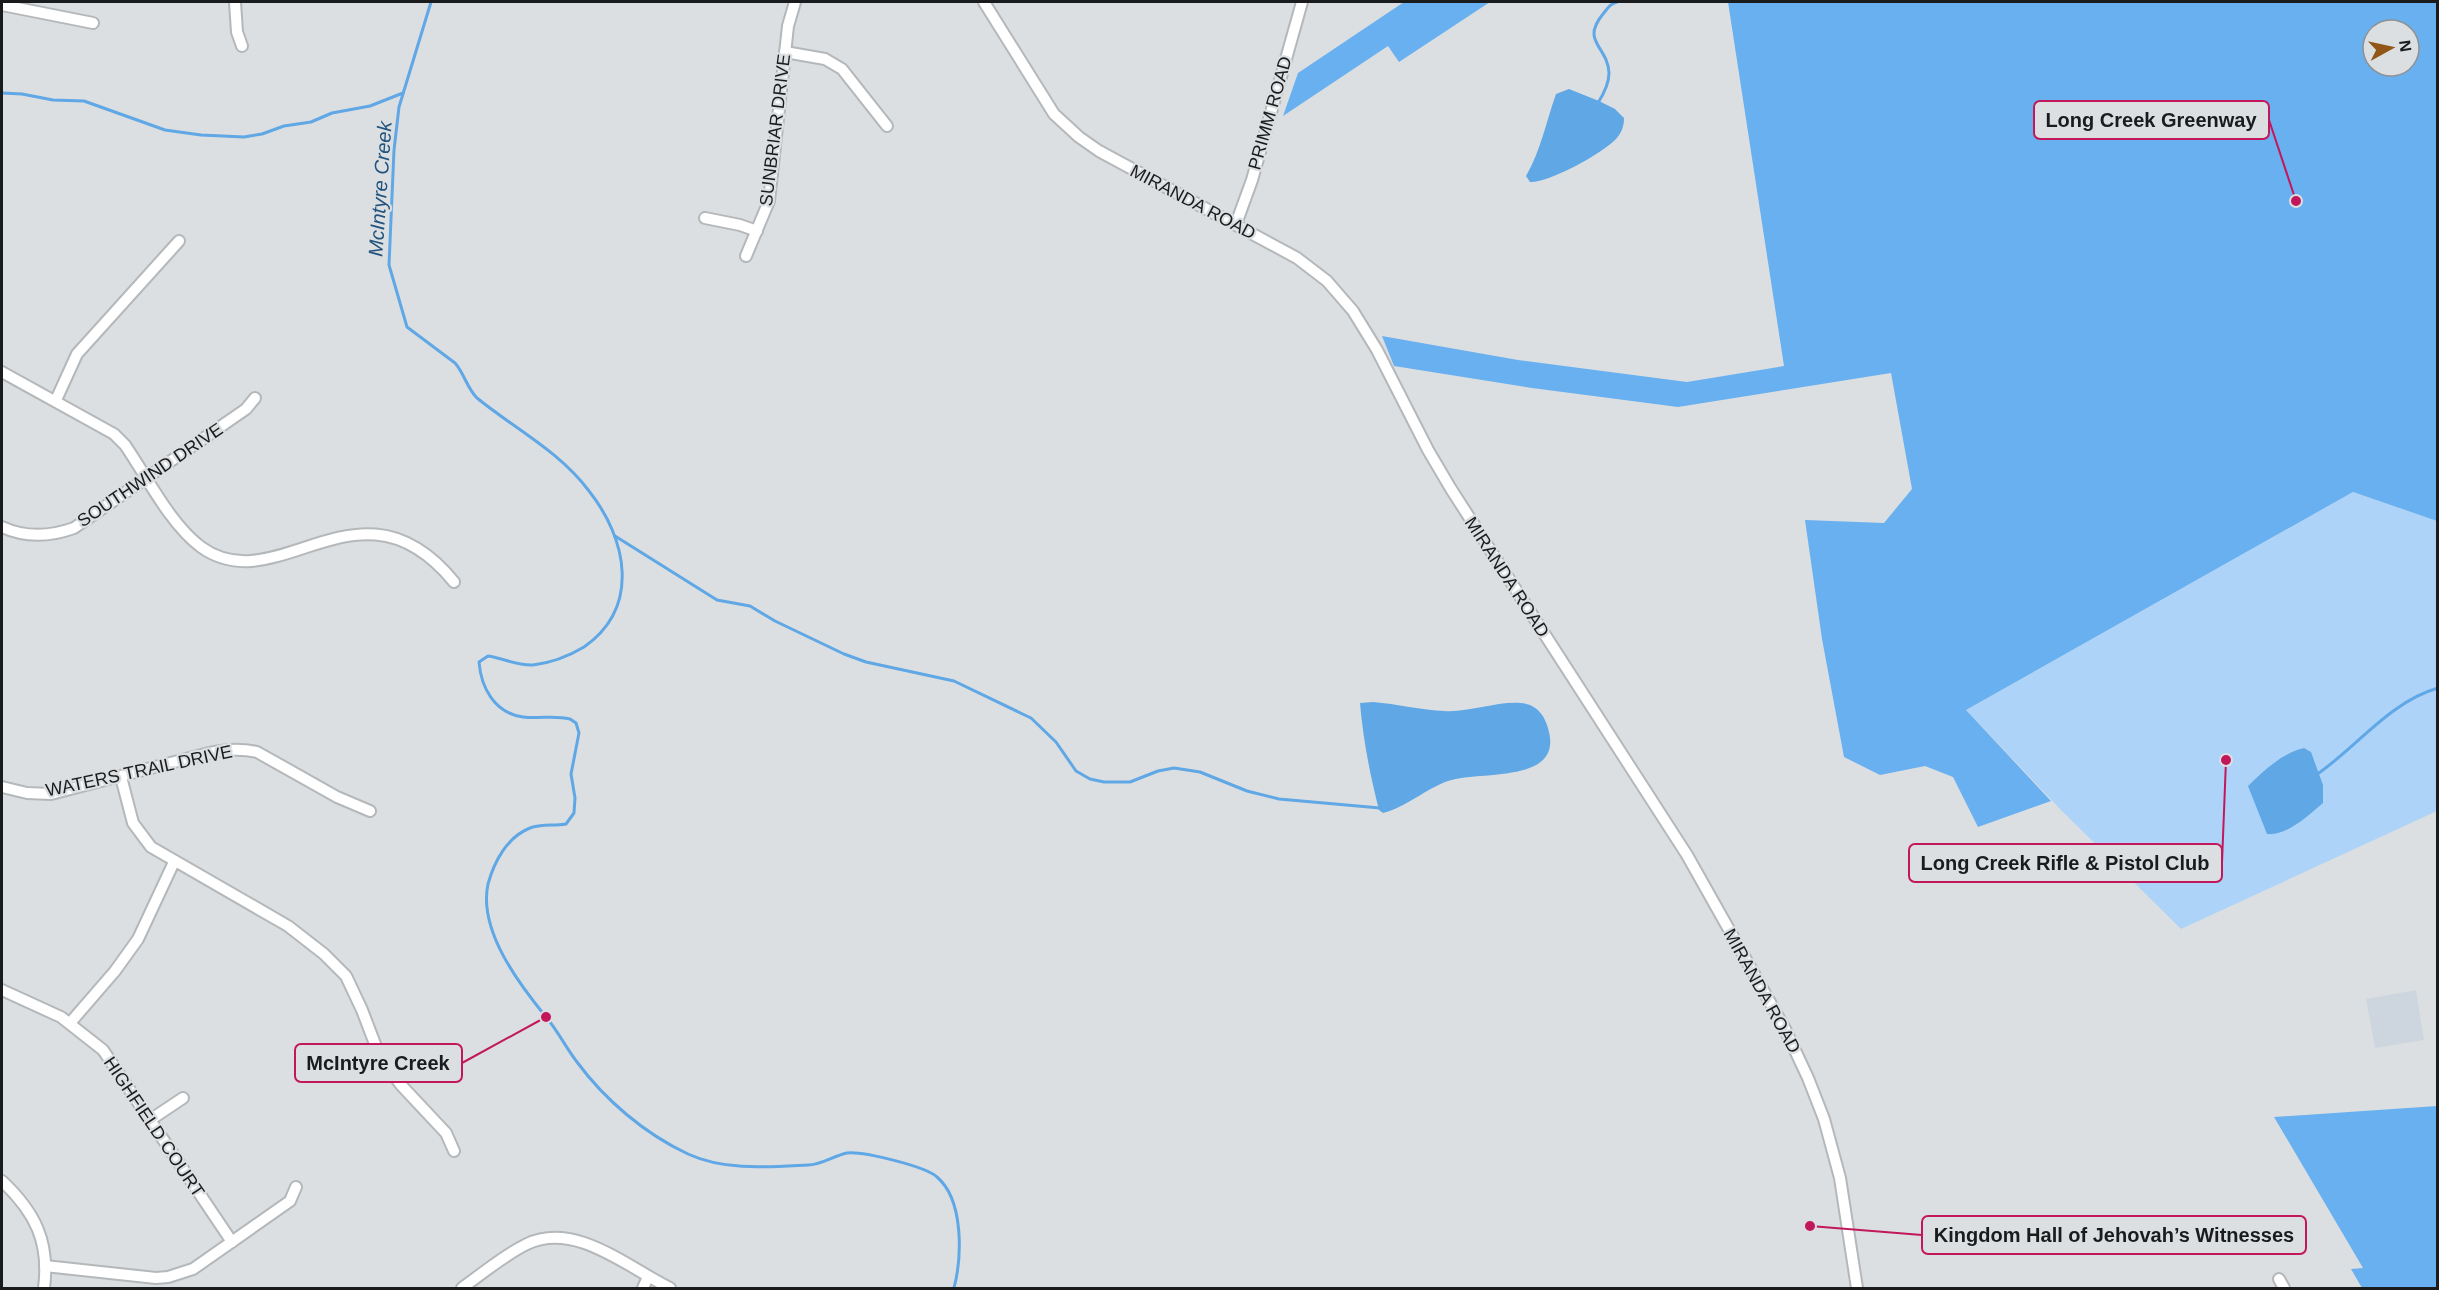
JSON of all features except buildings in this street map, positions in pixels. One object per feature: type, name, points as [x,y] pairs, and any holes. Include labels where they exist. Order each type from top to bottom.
[{"type":"street","points":[[235,2],[237,32],[242,46]]},
{"type":"street","name":"SUNBRIAR DRIVE","points":[[746,256],[765,215],[772,184],[788,26],[795,2]]},
{"type":"street","name":"MIRANDA ROAD","points":[[984,2],[1040,93],[1066,126],[1099,151],[1297,258],[1327,281],[1353,311],[1377,350],[1428,450],[1451,489],[1687,855],[1774,1007],[1817,1099],[1840,1178],[1857,1288]]},
{"type":"street","name":"PRIMM ROAD","points":[[1236,224],[1252,180],[1302,2]]},
{"type":"street","points":[[2,5],[93,23]]},
{"type":"street","points":[[785,52],[825,59],[842,69],[887,126]]},
{"type":"street","points":[[705,218],[757,231]]},
{"type":"street","points":[[56,400],[77,354],[179,241]]},
{"type":"street","points":[[2,372],[114,434],[125,445],[187,535],[214,555],[236,560],[258,561],[342,537],[377,534],[411,544],[429,555],[454,582]]},
{"type":"street","name":"SOUTHWIND DRIVE","points":[[2,527],[18,534],[31,535],[64,531],[86,520],[246,409],[255,398]]},
{"type":"street","name":"WATERS TRAIL DRIVE","points":[[2,787],[27,793],[51,794],[229,749],[243,749],[257,752],[337,797],[370,811]]},
{"type":"street","points":[[121,777],[133,823],[151,847],[288,926],[324,954],[346,976],[380,1057],[401,1085],[446,1133],[454,1151]]},
{"type":"street","points":[[70,1023],[115,971],[138,939],[174,862]]},
{"type":"street","name":"HIGHFIELD COURT","points":[[2,990],[70,1023],[103,1050],[232,1242]]},
{"type":"street","points":[[150,1120],[183,1098]]},
{"type":"street","points":[[2,1181],[27,1208],[35,1221],[43,1242],[44,1288]]},
{"type":"street","points":[[45,1266],[157,1283],[193,1269],[290,1202],[296,1187]]},
{"type":"street","points":[[462,1288],[526,1244],[543,1238],[562,1236],[577,1239],[607,1252],[648,1278],[670,1288]]},
{"type":"street","points":[[643,1288],[648,1278]]},
{"type":"shaded area","points":[[1404,2],[1490,2],[1399,62],[1388,46],[1283,116],[1298,73]]},
{"type":"shaded area","points":[[1728,2],[2437,2],[2437,521],[2353,492],[1966,710],[2051,801],[1978,827],[1953,777],[1925,766],[1880,775],[1844,757],[1822,639],[1805,520],[1884,523],[1912,489],[1891,373],[1678,407],[1532,388],[1394,366],[1382,336],[1518,360],[1687,382],[1784,366]]},
{"type":"shaded area","points":[[1569,89],[1615,109],[1624,118],[1620,134],[1609,145],[1562,173],[1530,182],[1526,176],[1539,146],[1556,94]]},
{"type":"shaded area","points":[[2353,492],[2437,521],[2437,811],[2181,929],[2061,810],[1966,710]]},
{"type":"shaded area","points":[[1373,702],[1445,711],[1511,703],[1530,705],[1539,711],[1544,719],[1550,744],[1545,758],[1534,766],[1518,771],[1448,781],[1400,807],[1383,813],[1379,810],[1370,770],[1360,703]]},
{"type":"shaded area","points":[[2304,748],[2311,752],[2323,785],[2323,803],[2290,828],[2275,834],[2267,834],[2248,786],[2281,758]]},
{"type":"shaded area","points":[[2416,990],[2424,1040],[2375,1048],[2366,999]]},
{"type":"shaded area","points":[[2437,1106],[2437,1288],[2362,1288],[2351,1269],[2363,1268],[2274,1117]]},
{"type":"waterway","name":"McIntyre Creek","points":[[431,2],[399,107],[394,150],[389,265],[407,327],[455,363],[477,398],[550,452],[577,477],[602,510],[612,530],[619,551],[622,572],[621,593],[614,612],[602,631],[584,647],[559,659],[533,665],[488,656],[479,662],[486,689],[504,710],[523,717],[570,719],[576,723],[579,733],[571,774],[575,798],[574,813],[566,824],[534,827],[522,832],[508,844],[494,867],[488,884],[487,902],[489,920],[495,938],[513,973],[588,1076],[627,1115],[672,1146],[702,1159],[747,1167],[813,1165],[842,1154],[855,1153],[907,1164],[937,1177],[946,1187],[952,1200],[959,1230],[959,1261],[954,1288]]},
{"type":"waterway","points":[[1598,103],[1607,85],[1609,73],[1608,64],[1597,44],[1594,31],[1603,14],[1617,2]]},
{"type":"waterway","points":[[2,93],[53,100],[84,101],[165,130],[201,135],[244,137],[262,134],[284,126],[311,122],[332,113],[370,106],[403,93]]},
{"type":"waterway","points":[[615,536],[717,600],[750,606],[775,621],[866,662],[954,681],[1031,718],[1056,742],[1076,771],[1090,779],[1104,782],[1130,782],[1158,771],[1174,768],[1200,772],[1247,791],[1279,799],[1380,808]]},
{"type":"waterway","points":[[2316,775],[2388,715],[2420,695],[2438,688]]},
{"type":"place","name":"Long Creek Greenway","points":[[2296,201]]},
{"type":"place","name":"Long Creek Rifle & Pistol Club","points":[[2226,760]]},
{"type":"place","name":"McIntyre Creek","points":[[546,1017]]},
{"type":"place","name":"Kingdom Hall of Jehovah’s Witnesses","points":[[1810,1226]]}]
